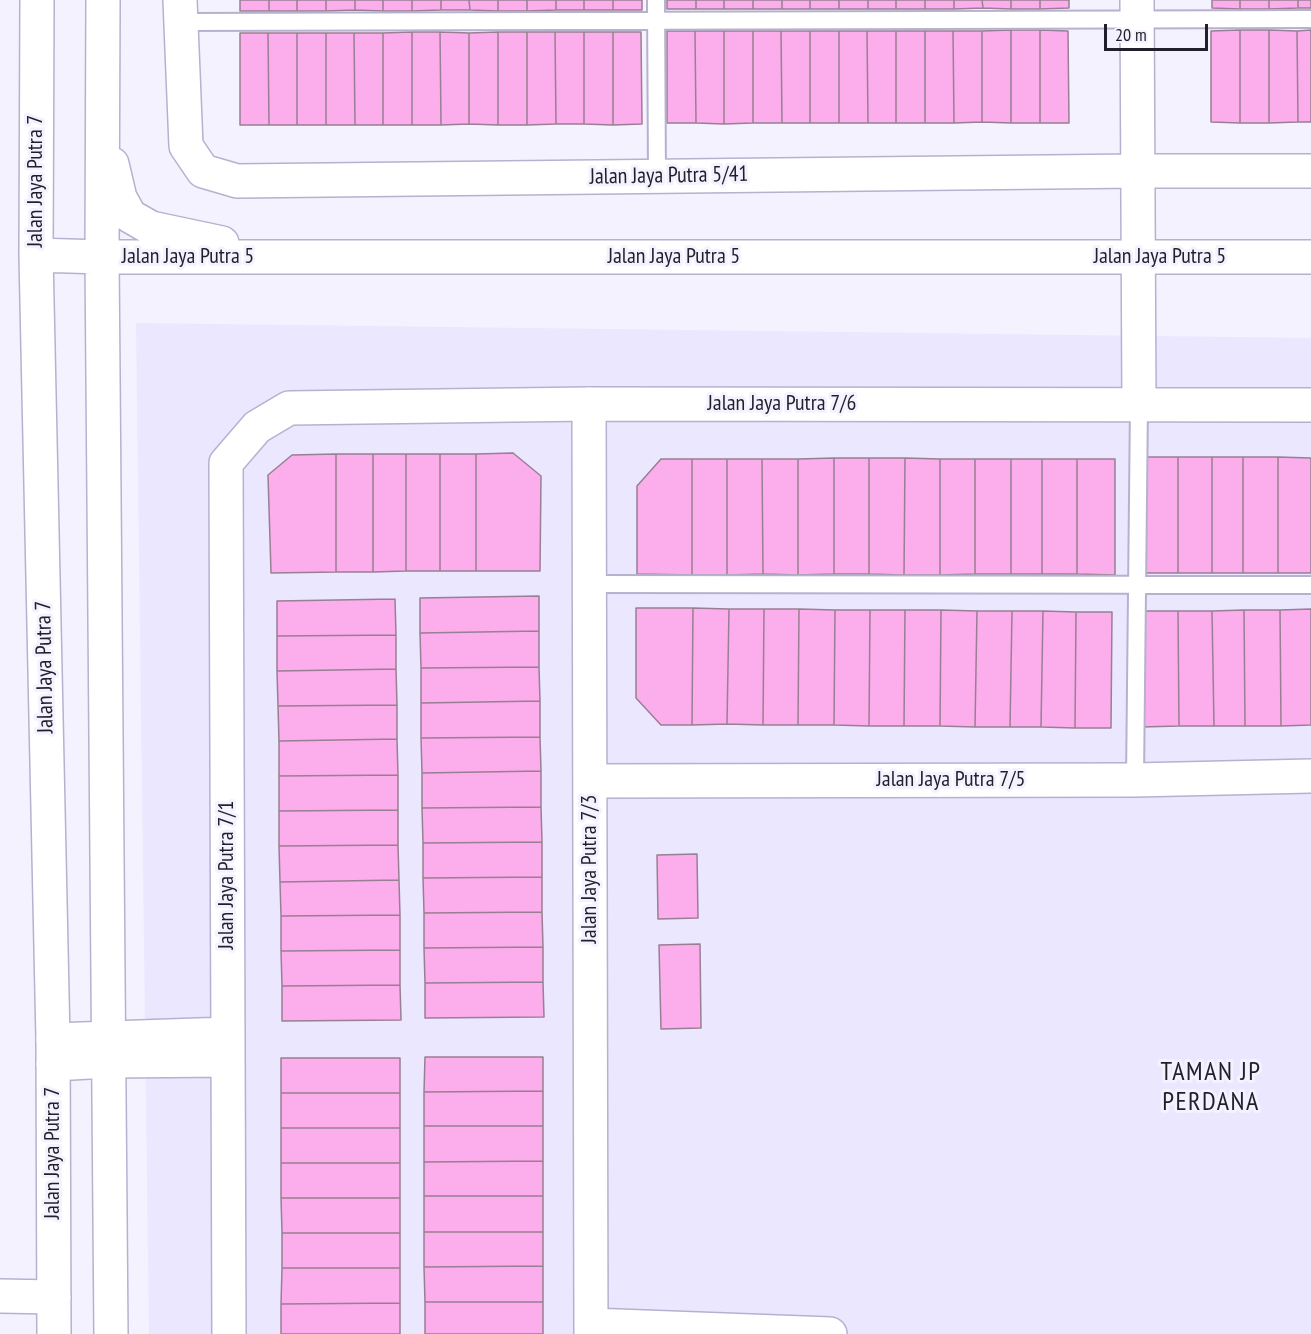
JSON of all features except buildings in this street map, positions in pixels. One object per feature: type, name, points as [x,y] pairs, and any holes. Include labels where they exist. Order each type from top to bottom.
[{"type":"street","name":"Jalan Jaya Putra 7","points":[[37,0],[36,255],[53,1052],[54,1334]]},
{"type":"street","points":[[103,0],[102,257],[111,1334]]},
{"type":"street","points":[[1137,10],[1139,404]]},
{"type":"street","name":"Jalan Jaya Putra 5/41","points":[[181,11],[186,146],[203,171],[237,181],[1311,171]]},
{"type":"street","points":[[102,118],[120,198],[130,216],[151,228],[290,257]]},
{"type":"street","name":"Jalan Jaya Putra 5","points":[[36,255],[102,257],[1311,257]]},
{"type":"street","name":"Jalan Jaya Putra 7/6","points":[[257,427],[290,408],[590,404],[1311,405]]},
{"type":"street","name":"Jalan Jaya Putra 7/3","points":[[590,404],[591,1330]]},
{"type":"street","name":"Jalan Jaya Putra 7/1","points":[[229,1334],[226,463],[257,427]]},
{"type":"street","name":"Jalan Jaya Putra 7/5","points":[[590,781],[1135,780],[1311,776]]},
{"type":"street","points":[[53,1052],[228,1047]]},
{"type":"street","points":[[0,1296],[54,1297]]},
{"type":"street","points":[[591,1330],[830,1334]]},
{"type":"lane","points":[[656,0],[657,176]]},
{"type":"lane","points":[[181,11],[656,20],[1137,10],[1311,19]]},
{"type":"lane","points":[[1135,780],[1139,404]]},
{"type":"lane","points":[[590,584],[1311,585]]},
{"type":"shaded area","points":[[136,323],[1311,338],[1311,1334],[149,1334]]},
{"type":"district","name":"TAMAN JP PERDANA","points":[[1211,1088]]}]
